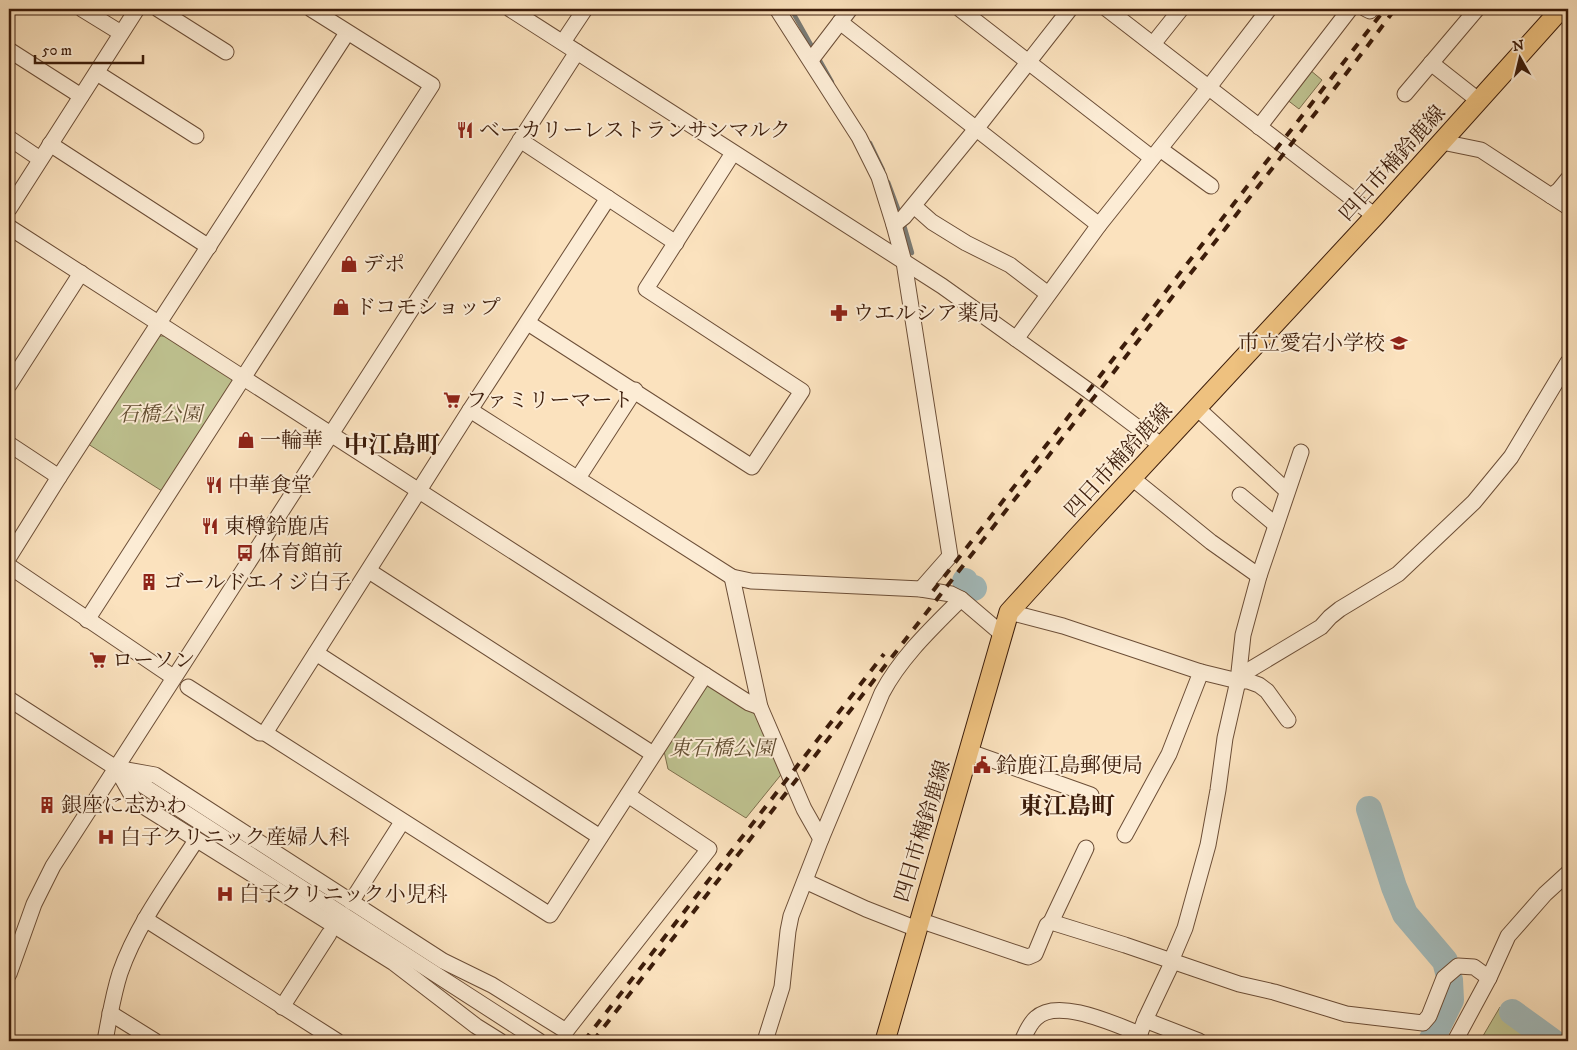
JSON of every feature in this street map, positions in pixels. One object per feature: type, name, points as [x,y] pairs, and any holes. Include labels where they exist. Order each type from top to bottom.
[{"type":"main road","name":"四日市楠鈴鹿線","points":[[885,1041],[1009,612],[1375,216],[1561,9]]},
{"type":"street","points":[[82,9],[121,33]]},
{"type":"street","points":[[9,209],[137,9]]},
{"type":"street","points":[[158,9],[226,52]]},
{"type":"street","points":[[87,620],[432,85],[311,9]]},
{"type":"street","points":[[510,9],[942,286],[1162,446]]},
{"type":"street","points":[[562,42],[585,9]]},
{"type":"street","points":[[777,9],[859,137],[879,177],[903,217],[904,262],[950,556],[921,589]]},
{"type":"street","points":[[811,60],[850,9]]},
{"type":"street","points":[[960,9],[1029,62],[1156,154],[1211,186]]},
{"type":"street","points":[[903,217],[976,129],[1070,9]]},
{"type":"street","points":[[1107,9],[1258,128],[1375,216]]},
{"type":"street","points":[[1153,44],[1181,9]]},
{"type":"street","points":[[1016,339],[1099,225],[1209,88],[1269,9]]},
{"type":"street","points":[[1258,128],[1350,9]]},
{"type":"street","points":[[1366,9],[1370,11],[1371,9]]},
{"type":"street","points":[[1405,94],[1477,9]]},
{"type":"street","points":[[840,22],[1099,225]]},
{"type":"street","points":[[9,557],[347,32]]},
{"type":"street","points":[[9,50],[81,96]]},
{"type":"street","points":[[9,974],[34,904],[53,866],[577,52]]},
{"type":"street","points":[[1431,63],[1478,100]]},
{"type":"street","points":[[97,73],[196,136]]},
{"type":"street","points":[[9,138],[40,158]]},
{"type":"street","points":[[520,140],[676,243]]},
{"type":"street","points":[[1442,142],[1481,150],[1568,207]]},
{"type":"street","points":[[50,144],[209,247]]},
{"type":"street","points":[[528,323],[635,390],[752,467],[802,391],[646,289],[733,153]]},
{"type":"street","points":[[1551,196],[1568,179]]},
{"type":"street","points":[[265,733],[470,410],[608,198]]},
{"type":"street","points":[[903,217],[932,222],[966,243],[1010,265],[1048,294]]},
{"type":"street","points":[[9,227],[705,675],[749,703],[760,707]]},
{"type":"street","points":[[9,385],[81,273]]},
{"type":"street","points":[[1238,681],[1246,672],[1321,627],[1340,609],[1398,574],[1474,502],[1511,457],[1568,362]]},
{"type":"street","points":[[578,478],[635,390]]},
{"type":"street","points":[[1197,408],[1287,491]]},
{"type":"street","points":[[470,410],[732,577],[751,581],[921,589],[951,594],[961,598],[1002,634]]},
{"type":"street","points":[[9,444],[59,477]]},
{"type":"street","points":[[1141,1032],[1185,928],[1208,845],[1225,738],[1238,681],[1243,635],[1259,576],[1301,452]]},
{"type":"street","points":[[1132,478],[1211,542],[1259,576]]},
{"type":"street","points":[[1240,495],[1276,525]]},
{"type":"street","points":[[9,566],[173,677]]},
{"type":"street","points":[[369,571],[653,754]]},
{"type":"street","points":[[732,577],[760,707],[804,809],[820,839]]},
{"type":"street","points":[[765,1041],[782,987],[791,916],[820,839],[882,694],[889,680],[916,644],[961,598]]},
{"type":"street","points":[[1009,612],[1063,626],[1201,672],[1238,681],[1248,681],[1266,691],[1288,720]]},
{"type":"street","points":[[316,653],[600,837]]},
{"type":"street","points":[[1125,835],[1169,754],[1201,672]]},
{"type":"street","points":[[188,686],[550,915],[705,675]]},
{"type":"street","points":[[9,699],[539,1041]]},
{"type":"street","points":[[970,752],[1091,795]]},
{"type":"street","points":[[116,768],[156,775],[442,961],[492,985],[562,1036],[709,849],[628,795]]},
{"type":"street","points":[[116,768],[135,801],[394,963],[476,1026],[500,1041]]},
{"type":"street","points":[[351,902],[402,822]]},
{"type":"street","points":[[105,1041],[120,974],[145,919],[193,845]]},
{"type":"street","points":[[805,882],[866,909],[1028,957],[1035,954],[1047,925],[1051,922],[1086,848]]},
{"type":"street","points":[[1455,1041],[1489,978],[1508,936],[1545,894],[1568,873]]},
{"type":"street","points":[[145,919],[337,1041]]},
{"type":"street","points":[[1051,922],[1239,984],[1274,992],[1346,1014],[1423,1023],[1428,1016],[1444,978],[1458,966],[1474,967],[1489,978]]},
{"type":"street","points":[[282,1007],[330,934]]},
{"type":"street","points":[[1022,1041],[1037,1017],[1044,1013],[1059,1011],[1079,1012],[1141,1032],[1199,1041]]},
{"type":"street","points":[[110,1013],[155,1041]]},
{"type":"green space","points":[[1310,70],[1322,80],[1299,109],[1286,99]]},
{"type":"green space","name":"石橋公園","points":[[159,336],[168,336],[232,377],[232,383],[162,491],[88,444]]},
{"type":"green space","name":"東石橋公園","points":[[711,685],[761,718],[784,771],[746,818],[668,769],[664,751],[704,686]]},
{"type":"green space","points":[[1500,1007],[1544,1041],[1480,1041]]},
{"type":"waterway","points":[[791,9],[832,82]]},
{"type":"waterway","points":[[870,143],[883,170]]},
{"type":"waterway","points":[[888,182],[900,214]]},
{"type":"waterway","points":[[903,222],[912,253]]},
{"type":"waterway","points":[[965,581],[967,586],[974,588]]},
{"type":"waterway","points":[[1369,809],[1394,887],[1405,914],[1445,961],[1450,980],[1451,1000],[1431,1041]]},
{"type":"waterway","points":[[1512,1012],[1552,1041]]},
{"type":"railway","points":[[933,591],[1385,9]]},
{"type":"railway","points":[[593,1041],[1395,9]]},
{"type":"railway","points":[[584,1041],[884,654]]},
{"type":"place","name":"ベーカリーレストランサンマルク","points":[[465,130]]},
{"type":"place","name":"デポ","points":[[349,264]]},
{"type":"place","name":"ドコモショップ","points":[[341,307]]},
{"type":"place","name":"ウエルシア薬局","points":[[839,313]]},
{"type":"place","name":"市立愛宕小学校","points":[[1399,343]]},
{"type":"place","name":"ファミリーマート","points":[[452,400]]},
{"type":"place","name":"一輪華","points":[[246,440]]},
{"type":"place","name":"中華食堂","points":[[214,485]]},
{"type":"place","name":"東樽鈴鹿店","points":[[210,526]]},
{"type":"place","name":"体育館前","points":[[245,553]]},
{"type":"place","name":"ゴールドエイジ白子","points":[[149,582]]},
{"type":"place","name":"ローソン","points":[[98,660]]},
{"type":"place","name":"鈴鹿江島郵便局","points":[[982,765]]},
{"type":"place","name":"銀座に志かわ","points":[[47,805]]},
{"type":"place","name":"白子クリニック産婦人科","points":[[106,837]]},
{"type":"place","name":"白子クリニック小児科","points":[[225,894]]},
{"type":"district","name":"中江島町","points":[[392,445]]},
{"type":"district","name":"東江島町","points":[[1067,806]]}]
